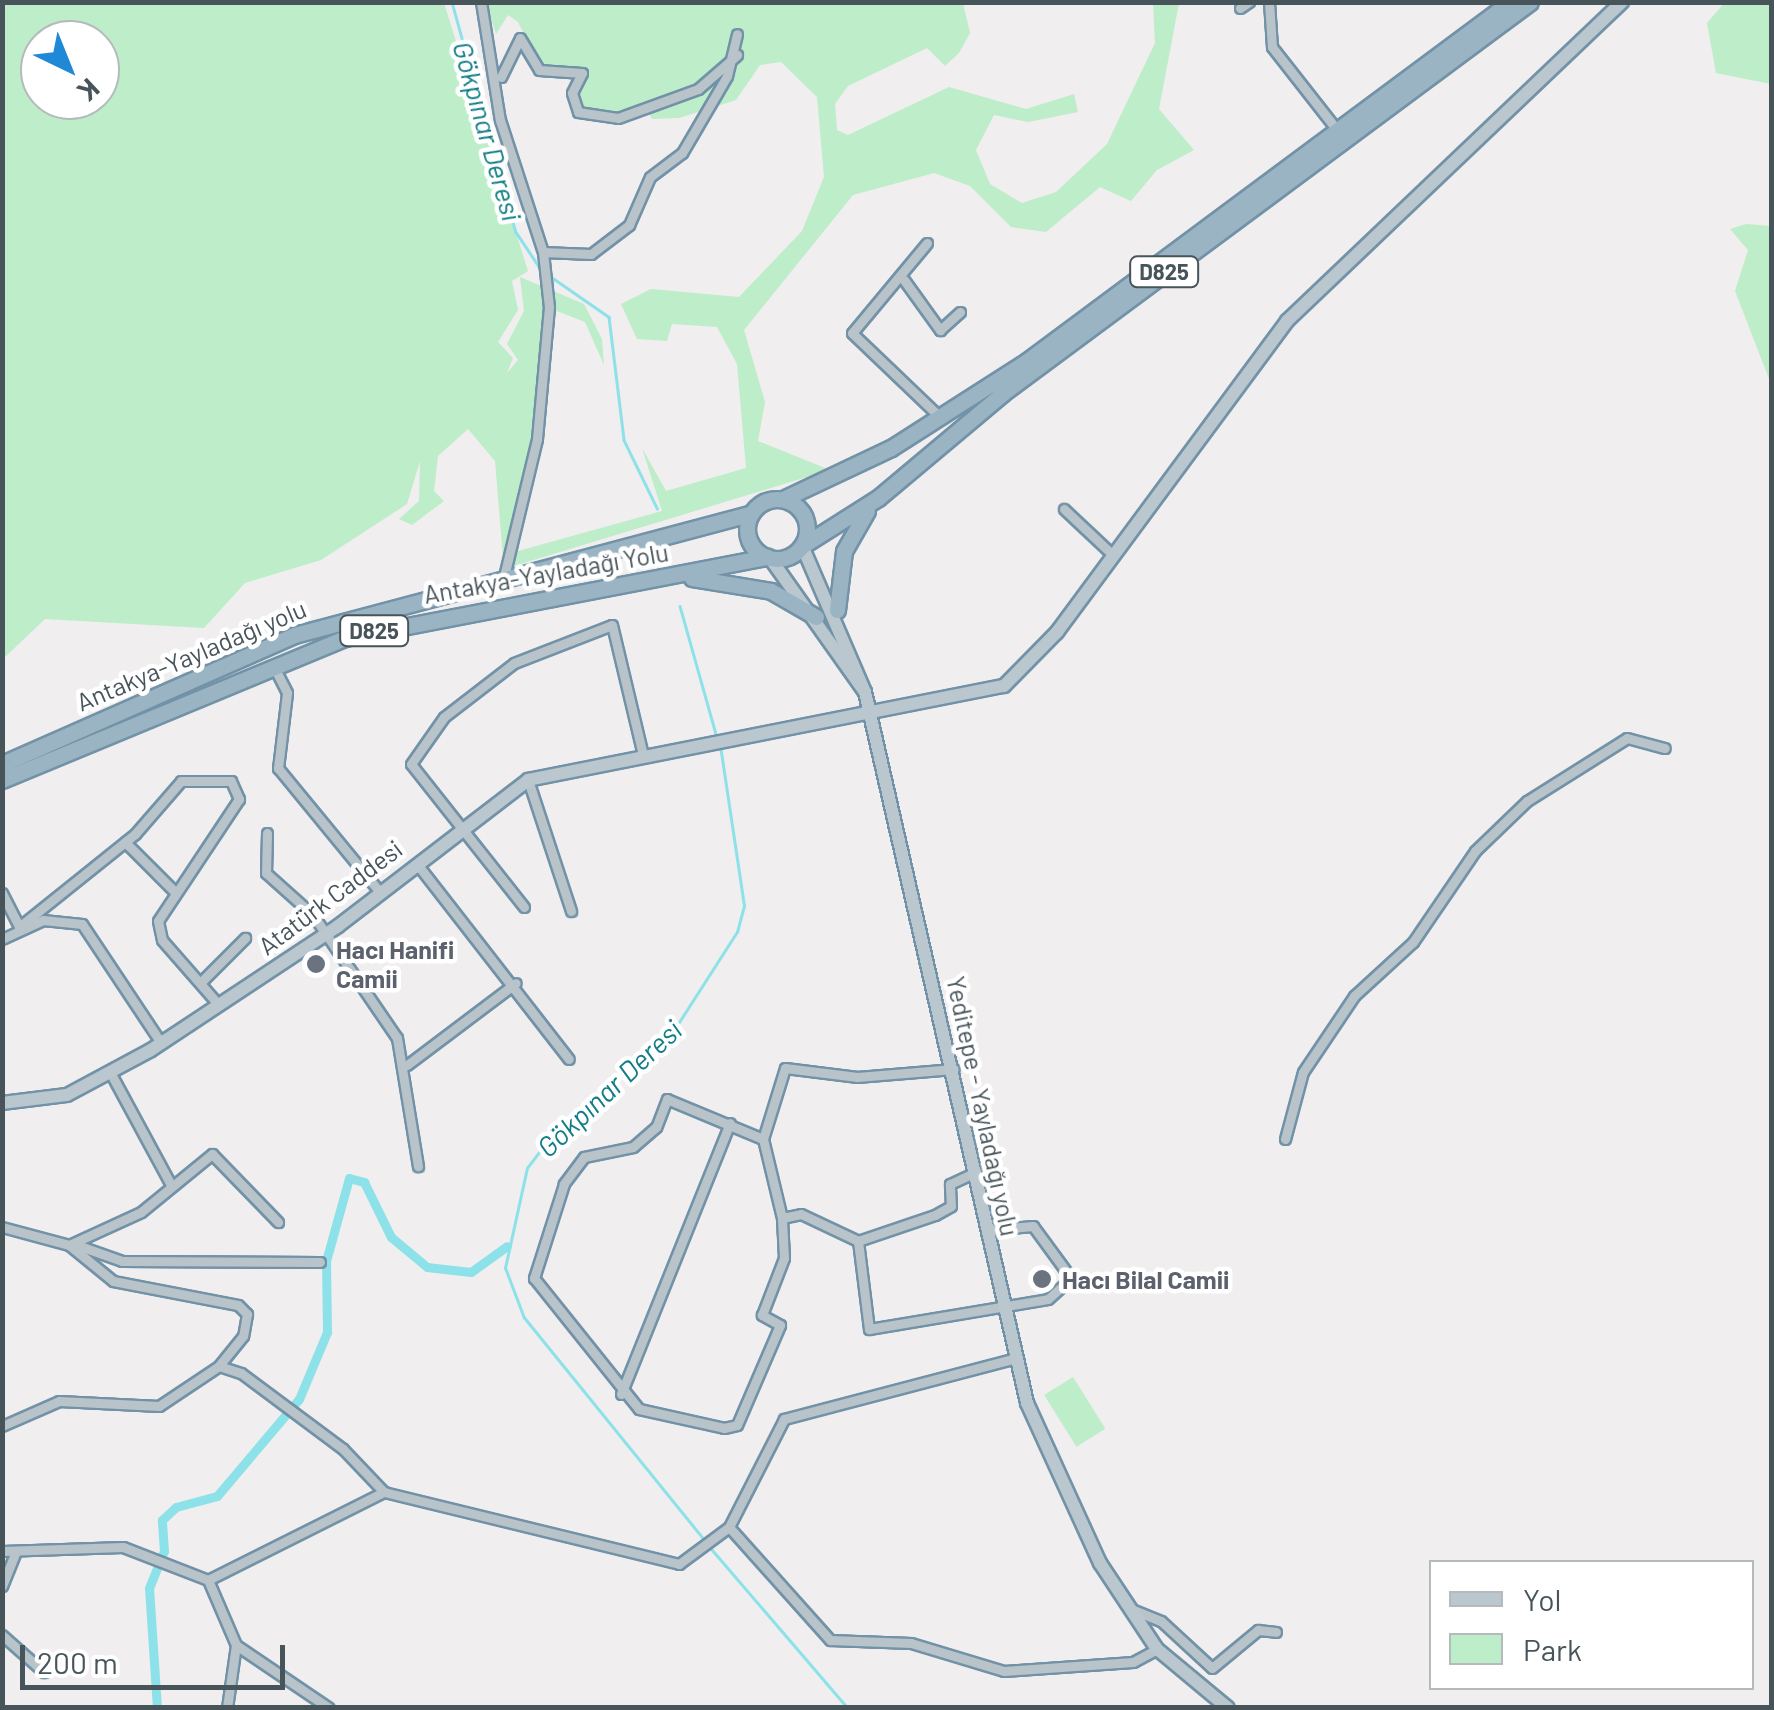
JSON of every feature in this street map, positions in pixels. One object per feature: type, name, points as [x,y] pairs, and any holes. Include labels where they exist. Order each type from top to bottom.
[{"type":"highway","name":"D825","points":[[783,499],[941,418],[1510,2]]},
{"type":"highway","name":"D825","points":[[802,546],[878,498],[1003,393],[1530,2]]},
{"type":"highway","points":[[836,610],[844,551],[878,498]]},
{"type":"highway","points":[[783,499],[805,519],[802,546],[768,558],[748,539],[751,513],[783,499]]},
{"type":"highway","name":"Antakya-Yayladağı yolu","points":[[2,764],[294,635],[751,513]]},
{"type":"highway","name":"Antakya-Yayladağı Yolu","points":[[2,780],[272,664],[444,614],[673,578],[768,558]]},
{"type":"highway","points":[[673,578],[771,591],[816,617]]},
{"type":"main road","name":"Atatürk Caddesi","points":[[2,1103],[67,1095],[161,1043],[321,935],[528,780],[642,751],[1004,686],[1037,658],[1299,307],[1622,2]]},
{"type":"main road","name":"Yeditepe - Yayladağı yolu","points":[[802,546],[836,610],[865,692],[954,1069],[1001,1303],[1016,1358],[1100,1563],[1158,1649],[1228,1708]]},
{"type":"main road","name":"Yeditepe - Yayladağı yolu","points":[[768,558],[816,617],[865,692]]},
{"type":"street","points":[[481,2],[498,84],[500,120],[540,255],[549,355],[503,581]]},
{"type":"street","points":[[1269,2],[1272,47],[1336,130]]},
{"type":"street","points":[[540,255],[591,254],[624,230],[652,175],[684,150],[737,55],[737,34]]},
{"type":"street","points":[[498,84],[520,38],[539,70],[582,73],[572,96],[580,113],[618,118],[698,90],[737,55]]},
{"type":"street","points":[[927,244],[904,280],[852,333],[941,418]]},
{"type":"street","points":[[904,280],[940,330],[960,312]]},
{"type":"street","points":[[1064,509],[1113,555]]},
{"type":"street","points":[[524,907],[411,764],[444,717],[514,662],[612,625],[642,751]]},
{"type":"street","points":[[272,664],[287,693],[278,768],[380,891]]},
{"type":"street","points":[[1285,1139],[1302,1072],[1354,996],[1413,942],[1475,851],[1527,801],[1627,738],[1665,748]]},
{"type":"street","points":[[2,939],[125,842],[181,781],[231,780],[238,799],[174,890],[158,927],[218,1004]]},
{"type":"street","points":[[528,780],[571,910]]},
{"type":"street","points":[[267,834],[266,873],[314,914],[321,935],[398,1038],[406,1065],[418,1166]]},
{"type":"street","points":[[125,842],[174,890]]},
{"type":"street","points":[[415,862],[516,982],[569,1059]]},
{"type":"street","points":[[2,893],[19,926]]},
{"type":"street","points":[[19,926],[82,924],[161,1043]]},
{"type":"street","points":[[200,983],[245,938]]},
{"type":"street","points":[[406,1065],[516,982]]},
{"type":"street","points":[[763,1139],[667,1100],[633,1147],[584,1156],[564,1184],[534,1278],[622,1394],[639,1409],[737,1425],[780,1325],[762,1316],[784,1258],[782,1218],[763,1139],[786,1068],[857,1077],[954,1069]]},
{"type":"street","points":[[110,1072],[170,1183]]},
{"type":"street","points":[[622,1394],[730,1123]]},
{"type":"street","points":[[70,1244],[141,1212],[170,1183],[212,1154],[278,1222]]},
{"type":"street","points":[[782,1218],[801,1214],[858,1241],[935,1215],[950,1206],[950,1184],[976,1172]]},
{"type":"street","points":[[858,1241],[869,1329],[1001,1303],[1048,1299],[1069,1268],[1034,1226],[987,1230]]},
{"type":"street","points":[[2,1227],[122,1261],[320,1262]]},
{"type":"street","points":[[2,1426],[59,1402],[159,1406],[219,1366],[243,1336],[247,1314],[238,1304],[112,1280],[70,1244]]},
{"type":"street","points":[[219,1366],[242,1372],[384,1492],[679,1564],[725,1528],[784,1419],[1016,1358]]},
{"type":"street","points":[[208,1580],[384,1492]]},
{"type":"street","points":[[725,1528],[830,1640],[911,1643],[1004,1672],[1133,1662],[1158,1649]]},
{"type":"street","points":[[2,1551],[152,1553],[208,1580],[236,1646],[227,1708]]},
{"type":"street","points":[[2,1586],[14,1554]]},
{"type":"street","points":[[1131,1610],[1161,1621],[1212,1668],[1258,1630],[1276,1632]]},
{"type":"street","points":[[2,1635],[44,1672]]},
{"type":"street","points":[[236,1646],[329,1708]]},
{"type":"green space","points":[[1725,2],[1771,3],[1771,84],[1716,73],[1707,23]]},
{"type":"green space","points":[[2,3],[444,3],[528,271],[512,281],[518,310],[498,342],[513,358],[507,373],[518,360],[507,344],[524,311],[520,277],[584,304],[602,339],[604,365],[585,322],[549,308],[549,355],[511,553],[662,511],[642,448],[666,491],[746,468],[737,364],[717,327],[672,324],[667,341],[637,339],[621,304],[651,289],[739,297],[802,231],[824,177],[817,97],[781,62],[760,65],[736,100],[679,118],[652,119],[644,105],[591,117],[572,102],[582,78],[542,71],[518,22],[508,15],[496,34],[486,3],[963,3],[970,33],[959,53],[945,66],[927,48],[848,86],[835,104],[837,130],[848,135],[949,87],[1026,109],[1074,94],[1078,112],[1028,122],[994,115],[976,150],[990,184],[1022,203],[1056,192],[1107,144],[1155,43],[1153,3],[1179,3],[1159,109],[1194,150],[1157,170],[1131,201],[1100,187],[1046,232],[1011,227],[970,186],[934,173],[853,195],[744,330],[765,402],[758,441],[830,470],[504,569],[495,461],[468,429],[438,456],[434,491],[444,501],[412,525],[399,519],[419,501],[420,461],[407,504],[321,560],[245,583],[204,628],[45,619],[3,659]]},
{"type":"green space","points":[[1746,224],[1771,226],[1771,384],[1735,291],[1748,250],[1730,229]]},
{"type":"green space","points":[[1073,1377],[1105,1429],[1076,1447],[1044,1395]]},
{"type":"waterway","name":"Gökpınar Deresi","points":[[452,2],[516,232],[540,268]]},
{"type":"waterway","name":"Gökpınar Deresi","points":[[550,276],[609,317],[624,440],[657,508]]},
{"type":"waterway","name":"Gökpınar Deresi","points":[[680,606],[717,738]]},
{"type":"waterway","points":[[704,1540],[524,1318],[505,1268],[527,1168],[556,1130],[674,1030],[737,932],[744,906],[720,746]]},
{"type":"waterway","points":[[157,1708],[149,1588],[164,1551],[162,1520],[176,1507],[217,1496],[299,1399],[327,1332],[326,1261],[349,1178],[364,1182],[391,1237],[427,1267],[471,1272],[507,1246]]},
{"type":"waterway","name":"Gökpınar Deresi","points":[[709,1546],[848,1708]]},
{"type":"place","name":"Hacı Hanifi Camii","points":[[316,964]]},
{"type":"place","name":"Hacı Bilal Camii","points":[[1042,1279]]}]
